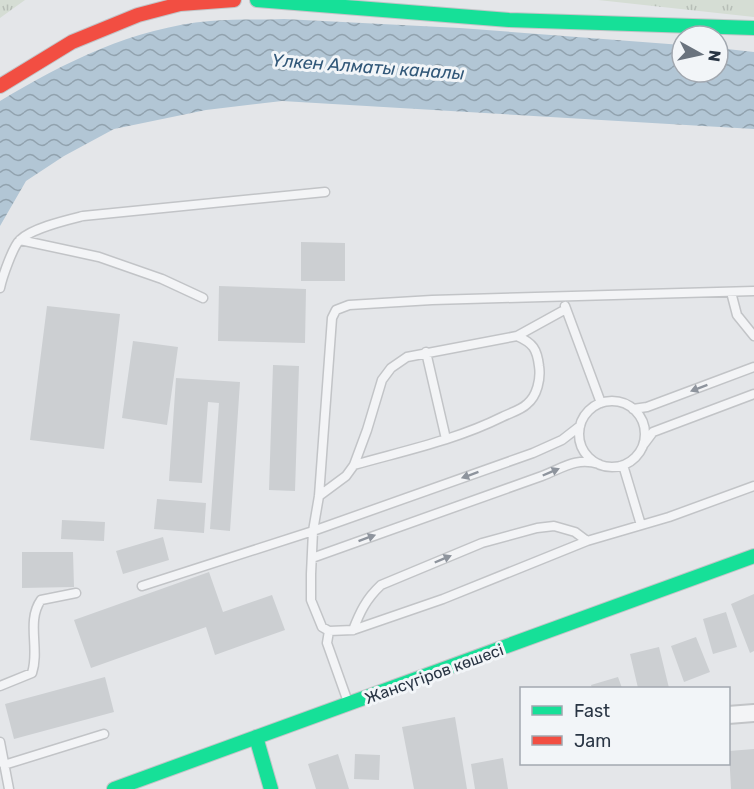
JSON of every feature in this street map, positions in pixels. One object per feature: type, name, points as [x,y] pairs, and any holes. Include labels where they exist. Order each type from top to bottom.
[{"type":"street","points":[[0,86],[72,42],[138,15],[180,4],[234,0]]},
{"type":"street","points":[[257,0],[509,20],[754,28]]},
{"type":"street","name":"Жансүгіров көшесі","points":[[114,789],[754,556]]},
{"type":"street","points":[[730,715],[754,713]]},
{"type":"street","points":[[256,737],[271,789]]},
{"type":"lane","points":[[0,288],[2,276],[20,240],[48,225],[83,216],[325,192]]},
{"type":"lane","points":[[20,240],[99,257],[162,279],[203,298]]},
{"type":"lane","points":[[754,291],[432,300],[349,305],[336,310],[332,318],[319,496],[313,531],[311,600],[322,627],[329,631],[352,630],[443,599],[587,541],[754,486]]},
{"type":"lane","points":[[731,292],[737,315],[754,336]]},
{"type":"lane","points":[[561,297],[601,403]]},
{"type":"lane","points":[[319,496],[346,476],[354,465],[382,380],[391,368],[407,357],[426,352],[517,336],[566,309]]},
{"type":"lane","points":[[354,465],[446,439],[495,421],[526,405],[534,396],[540,374],[538,355],[529,341],[517,336]]},
{"type":"lane","points":[[426,352],[446,439]]},
{"type":"lane","points":[[142,586],[313,531],[533,453],[562,440],[580,426],[590,409],[601,403],[613,401],[633,409],[647,408],[754,367]]},
{"type":"lane","points":[[312,558],[542,476],[575,462],[586,460],[606,467],[623,465],[636,457],[646,438],[653,432],[754,394]]},
{"type":"lane","points":[[633,409],[640,417],[644,428],[642,447]]},
{"type":"lane","points":[[580,426],[580,442],[585,453],[598,464]]},
{"type":"lane","points":[[623,465],[641,525]]},
{"type":"lane","points":[[352,630],[368,597],[381,585],[482,543],[537,528],[554,526],[575,532],[587,541]]},
{"type":"lane","points":[[0,686],[32,673],[35,663],[34,616],[41,600],[76,593]]},
{"type":"lane","points":[[329,631],[327,643],[349,705]]},
{"type":"lane","points":[[4,765],[104,734]]},
{"type":"lane","points":[[0,742],[9,789]]},
{"type":"green space","points":[[0,0],[25,0],[0,18]]},
{"type":"green space","points":[[598,0],[754,0],[754,17]]},
{"type":"water","name":"Үлкен Алматы каналы","points":[[284,19],[460,28],[670,44],[670,84],[730,84],[730,49],[754,52],[754,129],[282,101],[206,110],[114,129],[64,156],[26,181],[0,226],[0,101],[75,60],[127,39],[182,25],[228,20]]},
{"type":"building","points":[[301,242],[345,243],[345,281],[301,281]]},
{"type":"building","points":[[219,286],[306,289],[305,343],[218,341]]},
{"type":"building","points":[[47,306],[120,314],[104,449],[30,440]]},
{"type":"building","points":[[133,341],[178,347],[167,425],[122,418]]},
{"type":"building","points":[[273,365],[299,366],[295,491],[269,490]]},
{"type":"building","points":[[176,378],[240,382],[230,531],[210,529],[219,403],[208,402],[202,483],[169,481]]},
{"type":"building","points":[[157,499],[206,503],[204,533],[154,529]]},
{"type":"building","points":[[62,520],[105,522],[104,541],[61,539]]},
{"type":"building","points":[[163,537],[169,560],[123,574],[116,551]]},
{"type":"building","points":[[22,552],[73,552],[74,587],[22,588]]},
{"type":"building","points":[[209,572],[223,612],[272,595],[285,630],[215,655],[206,627],[91,668],[74,620]]},
{"type":"building","points":[[754,594],[754,651],[750,653],[731,604]]},
{"type":"building","points":[[726,612],[737,647],[713,654],[703,619]]},
{"type":"building","points":[[696,637],[710,672],[684,682],[671,646]]},
{"type":"building","points":[[659,647],[669,687],[638,687],[630,654]]},
{"type":"building","points":[[105,677],[114,712],[14,739],[5,704]]},
{"type":"building","points":[[618,677],[622,687],[592,687],[591,685]]},
{"type":"building","points":[[455,717],[467,789],[414,789],[402,727]]},
{"type":"building","points":[[754,749],[754,789],[731,789],[730,751]]},
{"type":"building","points":[[338,754],[349,789],[316,789],[308,764]]},
{"type":"building","points":[[355,754],[380,755],[379,780],[354,779]]},
{"type":"building","points":[[503,758],[508,789],[475,789],[471,764]]},
{"type":"traffic: fast","points":[[257,0],[509,20],[754,28]]},
{"type":"traffic: fast","points":[[114,789],[754,556]]},
{"type":"traffic: fast","points":[[256,737],[271,789]]},
{"type":"traffic: jam","points":[[0,86],[72,42],[138,15],[180,4],[234,0]]}]
